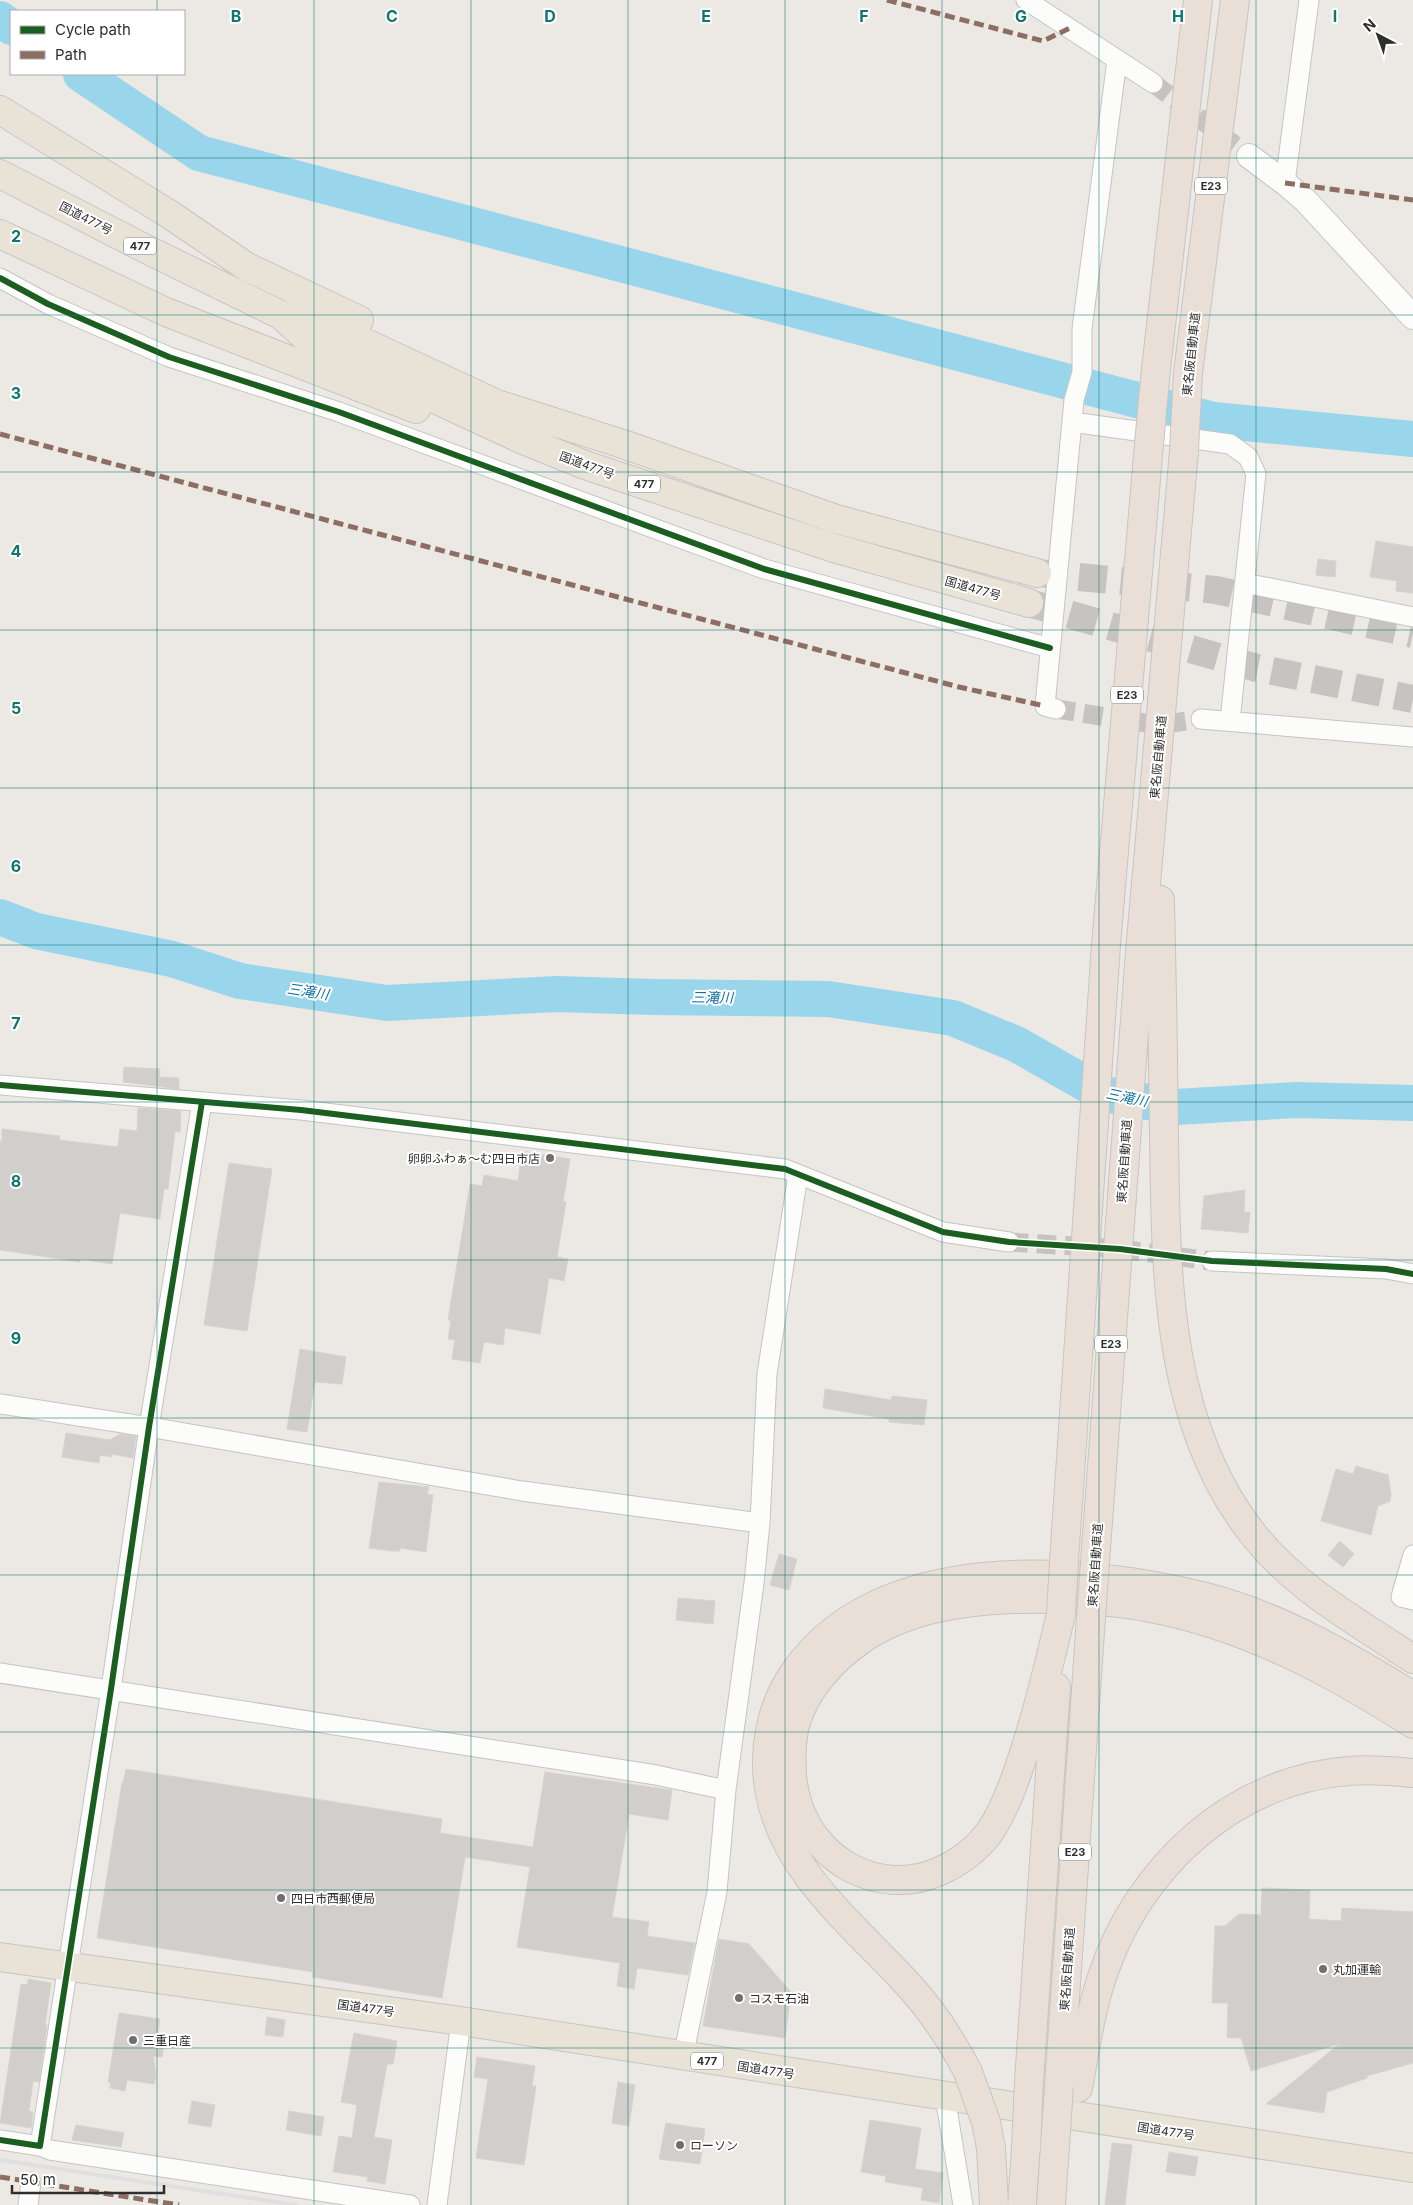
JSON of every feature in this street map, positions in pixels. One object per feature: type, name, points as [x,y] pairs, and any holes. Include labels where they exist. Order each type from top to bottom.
[{"type":"highway","name":"E23","points":[[1022,2205],[1092,1129],[1106,945],[1156,369],[1198,0]]},
{"type":"highway","name":"東名阪自動車道","points":[[1051,2205],[1069,2087],[1091,1617],[1126,1127],[1151,953],[1156,782],[1184,451],[1188,372],[1235,0]]},
{"type":"highway","name":"477","points":[[0,110],[169,214],[247,267],[623,444]]},
{"type":"highway","name":"国道477号","points":[[0,174],[139,246],[281,315],[325,324],[497,404],[623,444],[836,519],[1037,573]]},
{"type":"highway","name":"477","points":[[0,234],[166,312],[316,372],[545,459],[585,465]]},
{"type":"highway","name":"国道477号","points":[[281,315],[310,342],[520,439],[585,465],[834,548],[1029,603]]},
{"type":"highway","points":[[1151,953],[1164,1132],[1166,1235],[1170,1302],[1178,1354],[1190,1408],[1216,1475],[1246,1524],[1278,1562],[1309,1589],[1413,1659]]},
{"type":"highway","points":[[994,2205],[991,2148],[986,2122],[968,2072],[942,2027],[922,2000],[831,1905],[790,1847],[777,1821],[770,1792],[767,1763],[769,1735],[776,1707],[789,1680],[806,1656],[828,1634],[853,1616],[881,1602],[943,1583],[975,1578],[1015,1576],[1088,1577],[1166,1588],[1209,1598],[1255,1613],[1295,1630],[1336,1651],[1413,1696]]},
{"type":"highway","points":[[1061,1614],[1040,1702],[1027,1744],[1003,1810],[987,1835],[969,1853],[950,1867],[927,1877],[901,1881],[875,1879],[854,1870],[833,1856],[817,1839],[804,1820],[795,1796],[791,1768],[792,1740],[798,1716],[824,1672],[844,1652],[879,1630],[927,1610],[963,1603],[1033,1599],[1076,1599],[1150,1608],[1219,1626],[1295,1656],[1355,1688],[1413,1724]]},
{"type":"highway","points":[[1059,2205],[1069,2087],[1102,1976],[1133,1910],[1151,1882],[1185,1845],[1224,1813],[1255,1796],[1285,1784],[1348,1770],[1413,1773]]},
{"type":"highway","name":"国道477号","points":[[0,1957],[68,1968],[461,2021],[684,2057],[1413,2168]]},
{"type":"street","points":[[1026,0],[1153,83]]},
{"type":"street","points":[[1285,183],[1309,0]]},
{"type":"street","points":[[1056,709],[1045,706],[1050,648],[1074,400],[1082,372],[1082,329],[1117,60]]},
{"type":"street","points":[[1249,156],[1306,201],[1413,317]]},
{"type":"street","points":[[0,278],[48,304],[169,357],[339,412],[764,569],[1050,648]]},
{"type":"street","points":[[1072,422],[1230,444],[1248,457],[1256,474],[1230,721]]},
{"type":"street","points":[[1245,583],[1413,617]]},
{"type":"street","points":[[1200,719],[1413,737]]},
{"type":"street","points":[[0,1085],[301,1110],[785,1169],[943,1232],[1009,1242]]},
{"type":"street","points":[[40,2146],[111,1690],[149,1427],[202,1102]]},
{"type":"street","points":[[684,2057],[717,1892],[726,1790],[753,1593],[760,1523],[767,1374],[798,1175]]},
{"type":"street","points":[[1212,1261],[1386,1269],[1413,1274]]},
{"type":"street","points":[[0,1404],[149,1427],[522,1491],[760,1523]]},
{"type":"street","points":[[1413,1555],[1402,1597],[1413,1600]]},
{"type":"street","points":[[0,1673],[656,1775],[726,1790]]},
{"type":"street","points":[[437,2205],[461,2021]]},
{"type":"street","points":[[945,2097],[963,2205]]},
{"type":"street","points":[[0,2140],[40,2146],[50,2150],[410,2205]]},
{"type":"street","points":[[28,2205],[31,2182]]},
{"type":"building","points":[[1376,541],[1413,547],[1413,593],[1396,591],[1397,581],[1370,577]]},
{"type":"building","points":[[1318,559],[1336,561],[1335,577],[1316,575]]},
{"type":"building","points":[[124,1067],[160,1069],[159,1077],[179,1078],[179,1089],[123,1082]]},
{"type":"building","points":[[138,1108],[181,1111],[180,1132],[175,1131],[168,1189],[164,1189],[160,1219],[120,1213],[112,1264],[80,1259],[80,1262],[0,1250],[0,1141],[2,1141],[2,1129],[60,1136],[59,1140],[118,1147],[120,1129],[137,1131]]},
{"type":"building","points":[[522,1151],[570,1159],[563,1202],[566,1202],[557,1257],[568,1259],[564,1281],[549,1278],[540,1334],[505,1328],[503,1345],[484,1342],[480,1363],[452,1359],[455,1340],[448,1339],[451,1320],[448,1320],[470,1184],[482,1186],[484,1175],[518,1181]]},
{"type":"building","points":[[229,1163],[272,1169],[247,1331],[204,1325]]},
{"type":"building","points":[[1245,1190],[1244,1212],[1250,1212],[1248,1233],[1201,1229],[1204,1196]]},
{"type":"building","points":[[300,1349],[346,1357],[342,1384],[315,1382],[307,1432],[287,1429]]},
{"type":"building","points":[[825,1389],[891,1400],[892,1396],[927,1400],[924,1425],[889,1422],[889,1419],[823,1408]]},
{"type":"building","points":[[66,1433],[110,1440],[120,1434],[136,1436],[133,1458],[112,1454],[112,1457],[100,1455],[99,1463],[62,1457]]},
{"type":"building","points":[[1356,1466],[1388,1475],[1390,1501],[1378,1506],[1371,1535],[1321,1521],[1336,1469],[1353,1474]]},
{"type":"building","points":[[379,1482],[429,1487],[427,1494],[433,1495],[426,1552],[400,1548],[400,1551],[393,1551],[369,1548]]},
{"type":"building","points":[[1340,1541],[1354,1554],[1343,1567],[1328,1555]]},
{"type":"building","points":[[779,1554],[797,1559],[789,1590],[770,1585]]},
{"type":"building","points":[[678,1598],[715,1601],[713,1624],[676,1620]]},
{"type":"building","name":"四日市西郵便局","points":[[126,1769],[442,1819],[440,1833],[533,1847],[545,1772],[672,1790],[668,1820],[629,1814],[612,1917],[649,1922],[647,1936],[695,1943],[688,1975],[637,1968],[634,1989],[617,1986],[620,1963],[517,1947],[530,1867],[465,1857],[442,1998],[312,1977],[313,1972],[97,1938],[122,1783]]},
{"type":"building","name":"丸加運輸","points":[[1262,1888],[1310,1890],[1309,1919],[1341,1921],[1342,1908],[1413,1912],[1413,2063],[1367,2076],[1367,2078],[1327,2092],[1324,2113],[1266,2104],[1339,2044],[1251,2071],[1241,2038],[1227,2038],[1228,2003],[1212,2003],[1215,1926],[1225,1926],[1239,1914],[1261,1915]]},
{"type":"building","points":[[719,1939],[749,1944],[791,1992],[785,2038],[703,2026]]},
{"type":"building","points":[[28,1979],[51,1983],[39,2082],[33,2081],[29,2111],[33,2112],[31,2128],[0,2123],[21,1984],[28,1985]]},
{"type":"building","points":[[119,2013],[160,2019],[157,2037],[165,2038],[162,2057],[153,2056],[156,2075],[154,2084],[127,2080],[125,2091],[110,2088],[111,2083],[108,2082]]},
{"type":"building","points":[[267,2017],[285,2020],[283,2037],[265,2035]]},
{"type":"building","points":[[354,2033],[397,2041],[393,2064],[387,2064],[374,2137],[392,2140],[385,2184],[367,2181],[368,2177],[333,2172],[339,2136],[352,2138],[357,2105],[341,2102]]},
{"type":"building","points":[[477,2057],[535,2066],[532,2086],[536,2086],[524,2165],[476,2158],[488,2079],[474,2077]]},
{"type":"building","points":[[618,2082],[635,2085],[629,2126],[612,2123]]},
{"type":"building","points":[[192,2101],[215,2105],[211,2127],[188,2123]]},
{"type":"building","points":[[289,2111],[324,2117],[321,2136],[286,2130]]},
{"type":"building","points":[[870,2120],[921,2128],[915,2169],[943,2173],[939,2203],[921,2200],[923,2188],[885,2182],[886,2176],[861,2172]]},
{"type":"building","points":[[666,2123],[705,2129],[700,2164],[659,2159]]},
{"type":"building","points":[[76,2125],[124,2133],[121,2147],[72,2140]]},
{"type":"building","points":[[1112,2143],[1132,2145],[1125,2205],[1105,2205]]},
{"type":"building","points":[[1169,2152],[1198,2157],[1195,2176],[1166,2172]]},
{"type":"waterway","points":[[0,19],[10,26]]},
{"type":"waterway","points":[[82,75],[199,153],[1213,420],[1413,439]]},
{"type":"waterway","name":"三滝川","points":[[0,917],[36,931],[172,959],[240,981],[387,1003],[557,994],[828,999],[953,1018],[1016,1044],[1104,1094],[1176,1107],[1296,1100],[1413,1103]]},
{"type":"tunnel","points":[[1153,83],[1249,156]]},
{"type":"tunnel","points":[[1037,573],[1216,590],[1413,634]]},
{"type":"tunnel","points":[[1029,603],[1257,668],[1413,699]]},
{"type":"tunnel","points":[[1056,709],[1158,725],[1201,719]]},
{"type":"tunnel","points":[[1009,1242],[1120,1249],[1212,1261]]},
{"type":"railway","points":[[0,2160],[296,2205]]},
{"type":"marked path","points":[[887,0],[1043,41],[1070,28]]},
{"type":"marked path","points":[[1285,183],[1413,200]]},
{"type":"marked path","points":[[0,434],[959,687],[1045,706]]},
{"type":"marked path","points":[[0,2177],[179,2205]]},
{"type":"cycle path","points":[[0,278],[48,304],[169,357],[339,412],[764,569],[1050,648]]},
{"type":"cycle path","points":[[0,1085],[301,1110],[785,1169],[943,1232],[1009,1242],[1120,1249],[1212,1261],[1386,1269],[1413,1274]]},
{"type":"cycle path","points":[[0,2140],[40,2146],[111,1689],[149,1427],[202,1102]]},
{"type":"place","name":"卵卵ふわぁ～む四日市店","points":[[550,1158]]},
{"type":"place","name":"四日市西郵便局","points":[[281,1898]]},
{"type":"place","name":"丸加運輸","points":[[1323,1969]]},
{"type":"place","name":"コスモ石油","points":[[739,1998]]},
{"type":"place","name":"三重日産","points":[[133,2040]]},
{"type":"place","name":"ローソン","points":[[680,2145]]}]
